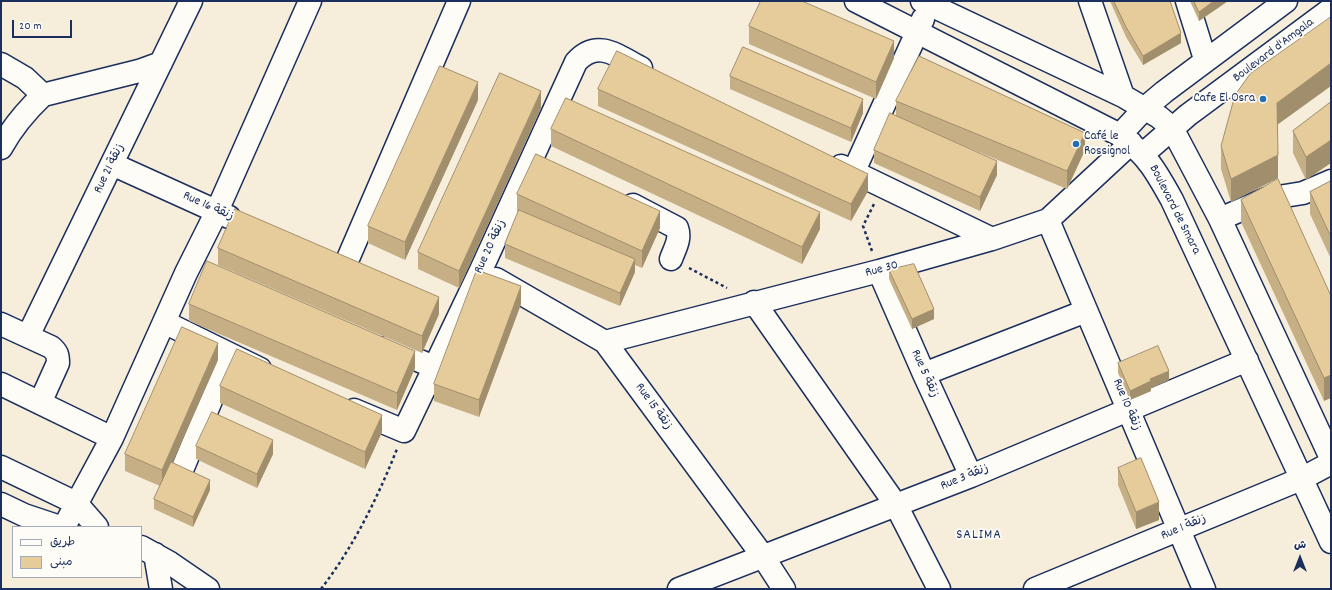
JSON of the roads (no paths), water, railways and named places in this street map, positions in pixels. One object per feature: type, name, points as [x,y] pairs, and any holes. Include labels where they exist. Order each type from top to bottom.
[{"type":"street","points":[[64,526],[112,438],[164,322],[217,210],[310,1]]},
{"type":"street","points":[[365,277],[335,264],[459,1]]},
{"type":"street","name":"Boulevard de Smara","points":[[856,1],[1131,144],[1156,171],[1172,200],[1331,542]]},
{"type":"street","points":[[1090,1],[1123,96]]},
{"type":"street","points":[[1187,1],[1205,59]]},
{"type":"street","points":[[1131,144],[1145,108],[1205,59],[1286,1]]},
{"type":"street","name":"Rue 21 زنقة","points":[[28,336],[161,63],[187,2]]},
{"type":"street","points":[[853,173],[918,32],[925,3],[1123,96],[1145,108],[1172,128],[1220,219],[1331,458]]},
{"type":"street","name":"Boulevard d'Amgala","points":[[1131,144],[1172,128],[1331,8]]},
{"type":"street","name":"Rue 20 زنقة","points":[[333,401],[404,431],[434,367],[450,314],[481,270],[540,161],[576,62],[583,54],[590,50],[604,50],[661,78]]},
{"type":"street","points":[[1,148],[28,108],[43,95],[139,71],[161,63]]},
{"type":"street","points":[[1,64],[24,78],[43,95]]},
{"type":"street","name":"Rue 30","points":[[605,342],[754,302],[879,271],[992,239],[1048,220],[1131,144]]},
{"type":"street","points":[[825,159],[992,239]]},
{"type":"street","name":"Rue 16 زنقة","points":[[112,164],[217,210],[250,227]]},
{"type":"street","points":[[1220,219],[1266,199],[1303,193],[1331,181]]},
{"type":"street","points":[[617,198],[677,228],[679,234],[678,241],[670,259]]},
{"type":"street","name":"Rue 10 زنقة","points":[[1048,220],[1204,589]]},
{"type":"street","points":[[192,262],[213,272]]},
{"type":"street","name":"Rue 15 زنقة","points":[[481,270],[605,342],[762,555],[784,589]]},
{"type":"street","name":"Rue 5 زنقة","points":[[879,271],[971,476]]},
{"type":"street","points":[[754,302],[896,505],[940,589]]},
{"type":"street","points":[[924,374],[1086,311]]},
{"type":"street","points":[[164,322],[278,377]]},
{"type":"street","points":[[1,324],[52,347],[56,351],[58,363],[40,403]]},
{"type":"street","points":[[371,340],[434,367]]},
{"type":"street","points":[[182,470],[230,355]]},
{"type":"street","name":"Rue 3 زنقة","points":[[679,589],[762,555],[971,476],[1247,360]]},
{"type":"street","points":[[1,384],[112,438]]},
{"type":"street","name":"Rue 1 زنقة","points":[[1035,589],[1072,582],[1179,530],[1301,479],[1331,463]]},
{"type":"street","points":[[1,467],[76,503],[96,526]]},
{"type":"street","points":[[1,504],[24,515],[57,526]]},
{"type":"street","points":[[148,550],[161,589]]},
{"type":"street","points":[[148,550],[208,589]]},
{"type":"place","name":"Cafe El Osra","points":[[1263,99]]},
{"type":"place","name":"Café le Rossignol","points":[[1076,144]]},
{"type":"district","name":"SALIMA","points":[[979,536]]}]
